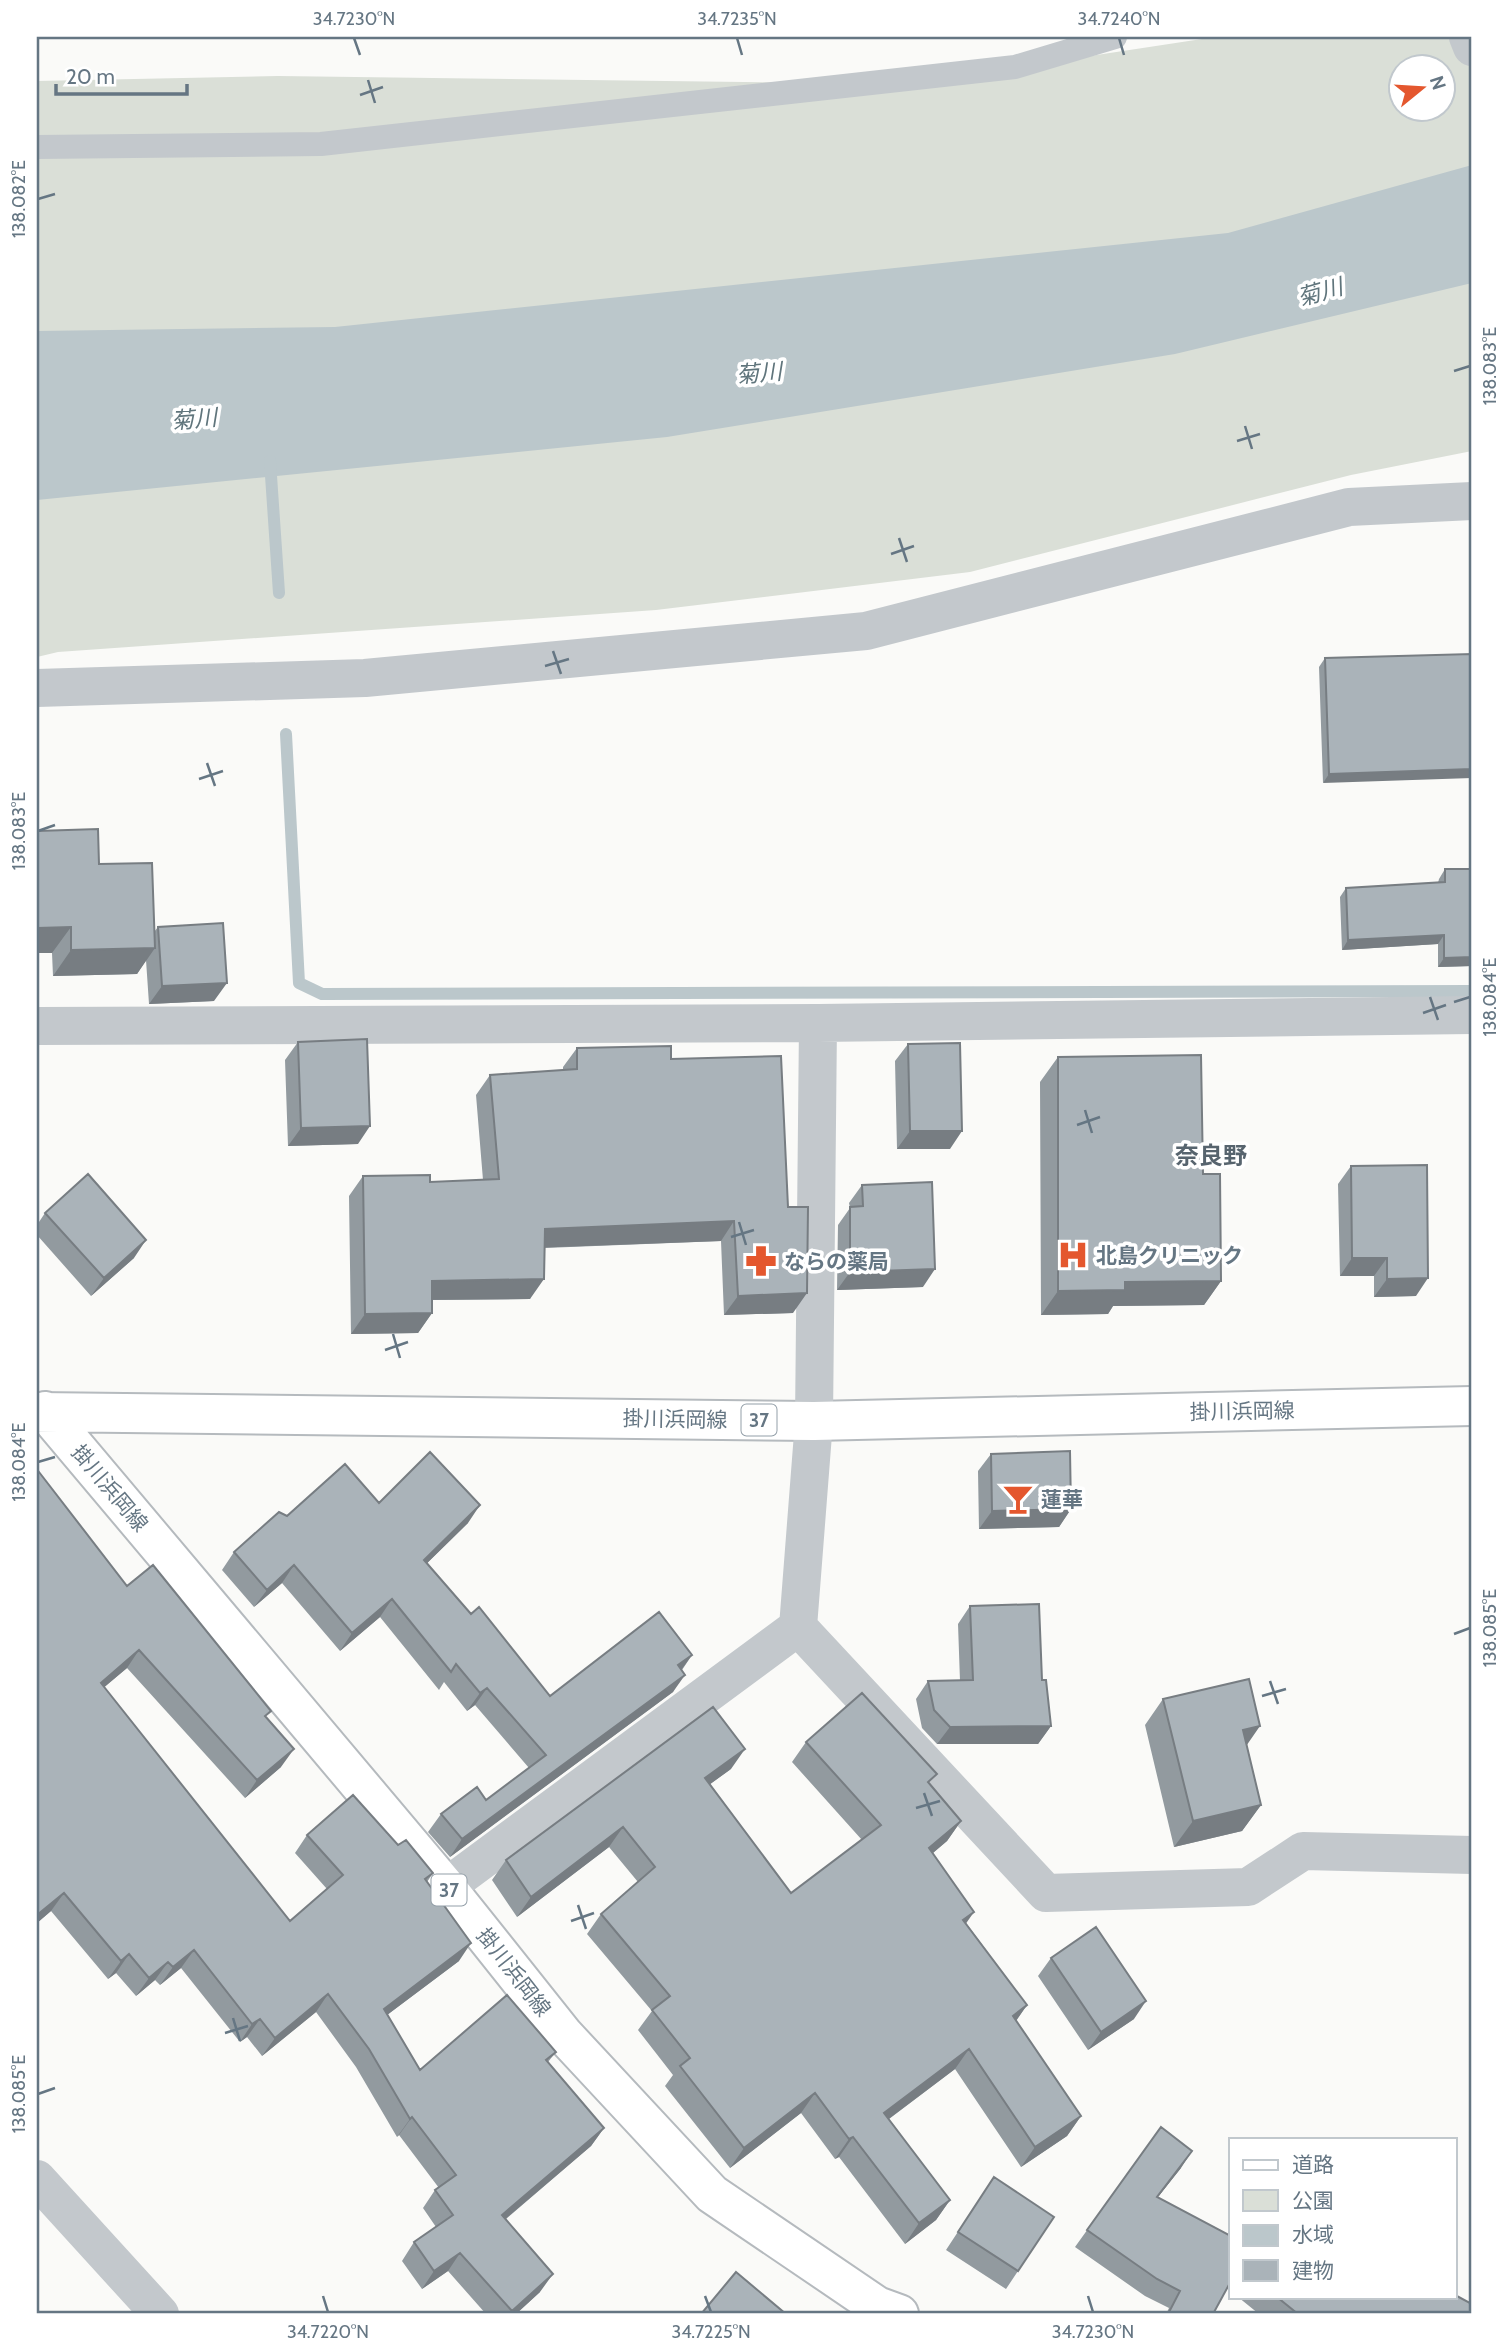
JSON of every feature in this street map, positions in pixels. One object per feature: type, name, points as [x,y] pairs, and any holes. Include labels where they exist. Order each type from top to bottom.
[{"type":"main road","name":"掛川浜岡線","points":[[40,1406],[814,1421],[1472,1406]]},
{"type":"main road","name":"掛川浜岡線","points":[[40,1406],[446,1887],[564,2035],[712,2194],[883,2312]]},
{"type":"street","points":[[1468,37],[1472,47]]},
{"type":"street","points":[[37,688],[365,678],[866,631],[1349,507],[1472,501]]},
{"type":"street","points":[[37,1026],[818,1023],[1472,1015]]},
{"type":"street","points":[[818,1023],[814,1421],[798,1627],[1046,1893],[1248,1887],[1303,1851],[1472,1856]]},
{"type":"street","points":[[446,1887],[798,1627]]},
{"type":"street","points":[[37,2179],[160,2314]]},
{"type":"lane","points":[[37,147],[321,144],[1015,67],[1115,37]]},
{"type":"green space","points":[[1215,37],[1472,37],[1472,451],[1351,475],[970,572],[656,610],[58,652],[37,657],[37,81],[278,76],[905,84]]},
{"type":"water","name":"菊川","points":[[1472,165],[1472,283],[1175,354],[667,437],[37,500],[37,331],[335,327],[1228,233]]},
{"type":"building","points":[[1472,654],[1472,769],[1329,774],[1325,658]]},
{"type":"building","points":[[98,829],[99,864],[152,863],[155,948],[71,950],[71,927],[37,928],[37,831]]},
{"type":"building","points":[[1445,869],[1472,869],[1472,957],[1444,958],[1444,935],[1348,940],[1346,888],[1445,882]]},
{"type":"building","points":[[223,923],[227,983],[162,986],[158,927]]},
{"type":"building","points":[[367,1039],[370,1126],[301,1128],[298,1042]]},
{"type":"building","points":[[960,1043],[962,1131],[910,1131],[908,1044]]},
{"type":"building","points":[[671,1046],[671,1059],[781,1056],[788,1207],[808,1207],[807,1293],[738,1296],[734,1221],[545,1229],[544,1279],[432,1281],[432,1313],[365,1314],[363,1176],[430,1175],[430,1182],[499,1179],[490,1075],[577,1069],[577,1048]]},
{"type":"building","points":[[1201,1055],[1203,1174],[1220,1174],[1221,1281],[1125,1282],[1125,1290],[1058,1291],[1058,1057]]},
{"type":"building","points":[[1427,1165],[1428,1278],[1387,1279],[1387,1258],[1352,1258],[1351,1166]]},
{"type":"building","points":[[88,1174],[146,1240],[104,1278],[45,1213]]},
{"type":"building","points":[[932,1182],[935,1269],[850,1272],[850,1207],[863,1206],[862,1185]]},
{"type":"building","points":[[1070,1451],[1071,1509],[992,1511],[991,1454]]},
{"type":"building","points":[[430,1452],[480,1505],[424,1560],[471,1614],[479,1607],[550,1696],[659,1612],[692,1655],[678,1665],[685,1675],[462,1839],[441,1814],[477,1787],[486,1800],[546,1755],[487,1688],[480,1693],[456,1664],[451,1672],[392,1599],[352,1633],[294,1565],[267,1590],[234,1552],[279,1512],[287,1516],[345,1464],[379,1503]]},
{"type":"building","points":[[39,1472],[127,1586],[153,1565],[271,1711],[265,1716],[294,1749],[257,1780],[139,1650],[101,1683],[290,1921],[343,1875],[307,1835],[353,1795],[398,1845],[406,1840],[433,1873],[425,1879],[471,1943],[384,2009],[420,2070],[507,1995],[556,2052],[546,2060],[604,2128],[502,2215],[553,2274],[512,2311],[460,2253],[434,2271],[414,2242],[453,2215],[435,2190],[456,2175],[412,2117],[410,2119],[369,2049],[328,1994],[275,2038],[260,2019],[252,2024],[194,1950],[173,1967],[168,1962],[149,1978],[129,1954],[121,1961],[64,1893],[37,1915]]},
{"type":"building","points":[[1039,1604],[1042,1680],[1046,1680],[1051,1726],[950,1727],[934,1710],[928,1681],[973,1680],[970,1606]]},
{"type":"building","points":[[1249,1679],[1260,1726],[1243,1730],[1261,1805],[1193,1821],[1163,1699]]},
{"type":"building","points":[[862,1693],[937,1774],[928,1782],[961,1821],[929,1848],[974,1912],[963,1920],[1027,2005],[1013,2016],[1081,2116],[1035,2147],[969,2049],[884,2113],[950,2200],[919,2223],[853,2137],[849,2139],[815,2093],[744,2148],[680,2066],[690,2058],[652,2010],[670,1996],[601,1914],[655,1867],[623,1827],[531,1897],[506,1860],[713,1707],[745,1749],[705,1778],[791,1893],[881,1825],[806,1742]]},
{"type":"building","points":[[1096,1927],[1146,2001],[1101,2032],[1051,1958]]},
{"type":"building","points":[[1161,2127],[1192,2151],[1157,2197],[1229,2235],[1229,2285],[1213,2314],[1168,2314],[1180,2291],[1157,2279],[1087,2230]]},
{"type":"building","points":[[994,2177],[1054,2217],[1018,2271],[958,2232]]},
{"type":"building","points":[[736,2272],[786,2314],[701,2314]]},
{"type":"building","points":[[1456,2296],[1472,2304],[1472,2314],[1298,2314],[1278,2298],[1456,2298]]},
{"type":"waterway","points":[[270,461],[279,593]]},
{"type":"waterway","points":[[286,734],[299,983],[322,994],[1472,991]]},
{"type":"place","name":"北島クリニック","points":[[1073,1255]]},
{"type":"place","name":"ならの薬局","points":[[761,1261]]},
{"type":"place","name":"蓮華","points":[[1018,1499]]},
{"type":"district","name":"奈良野","points":[[1211,1155]]}]
